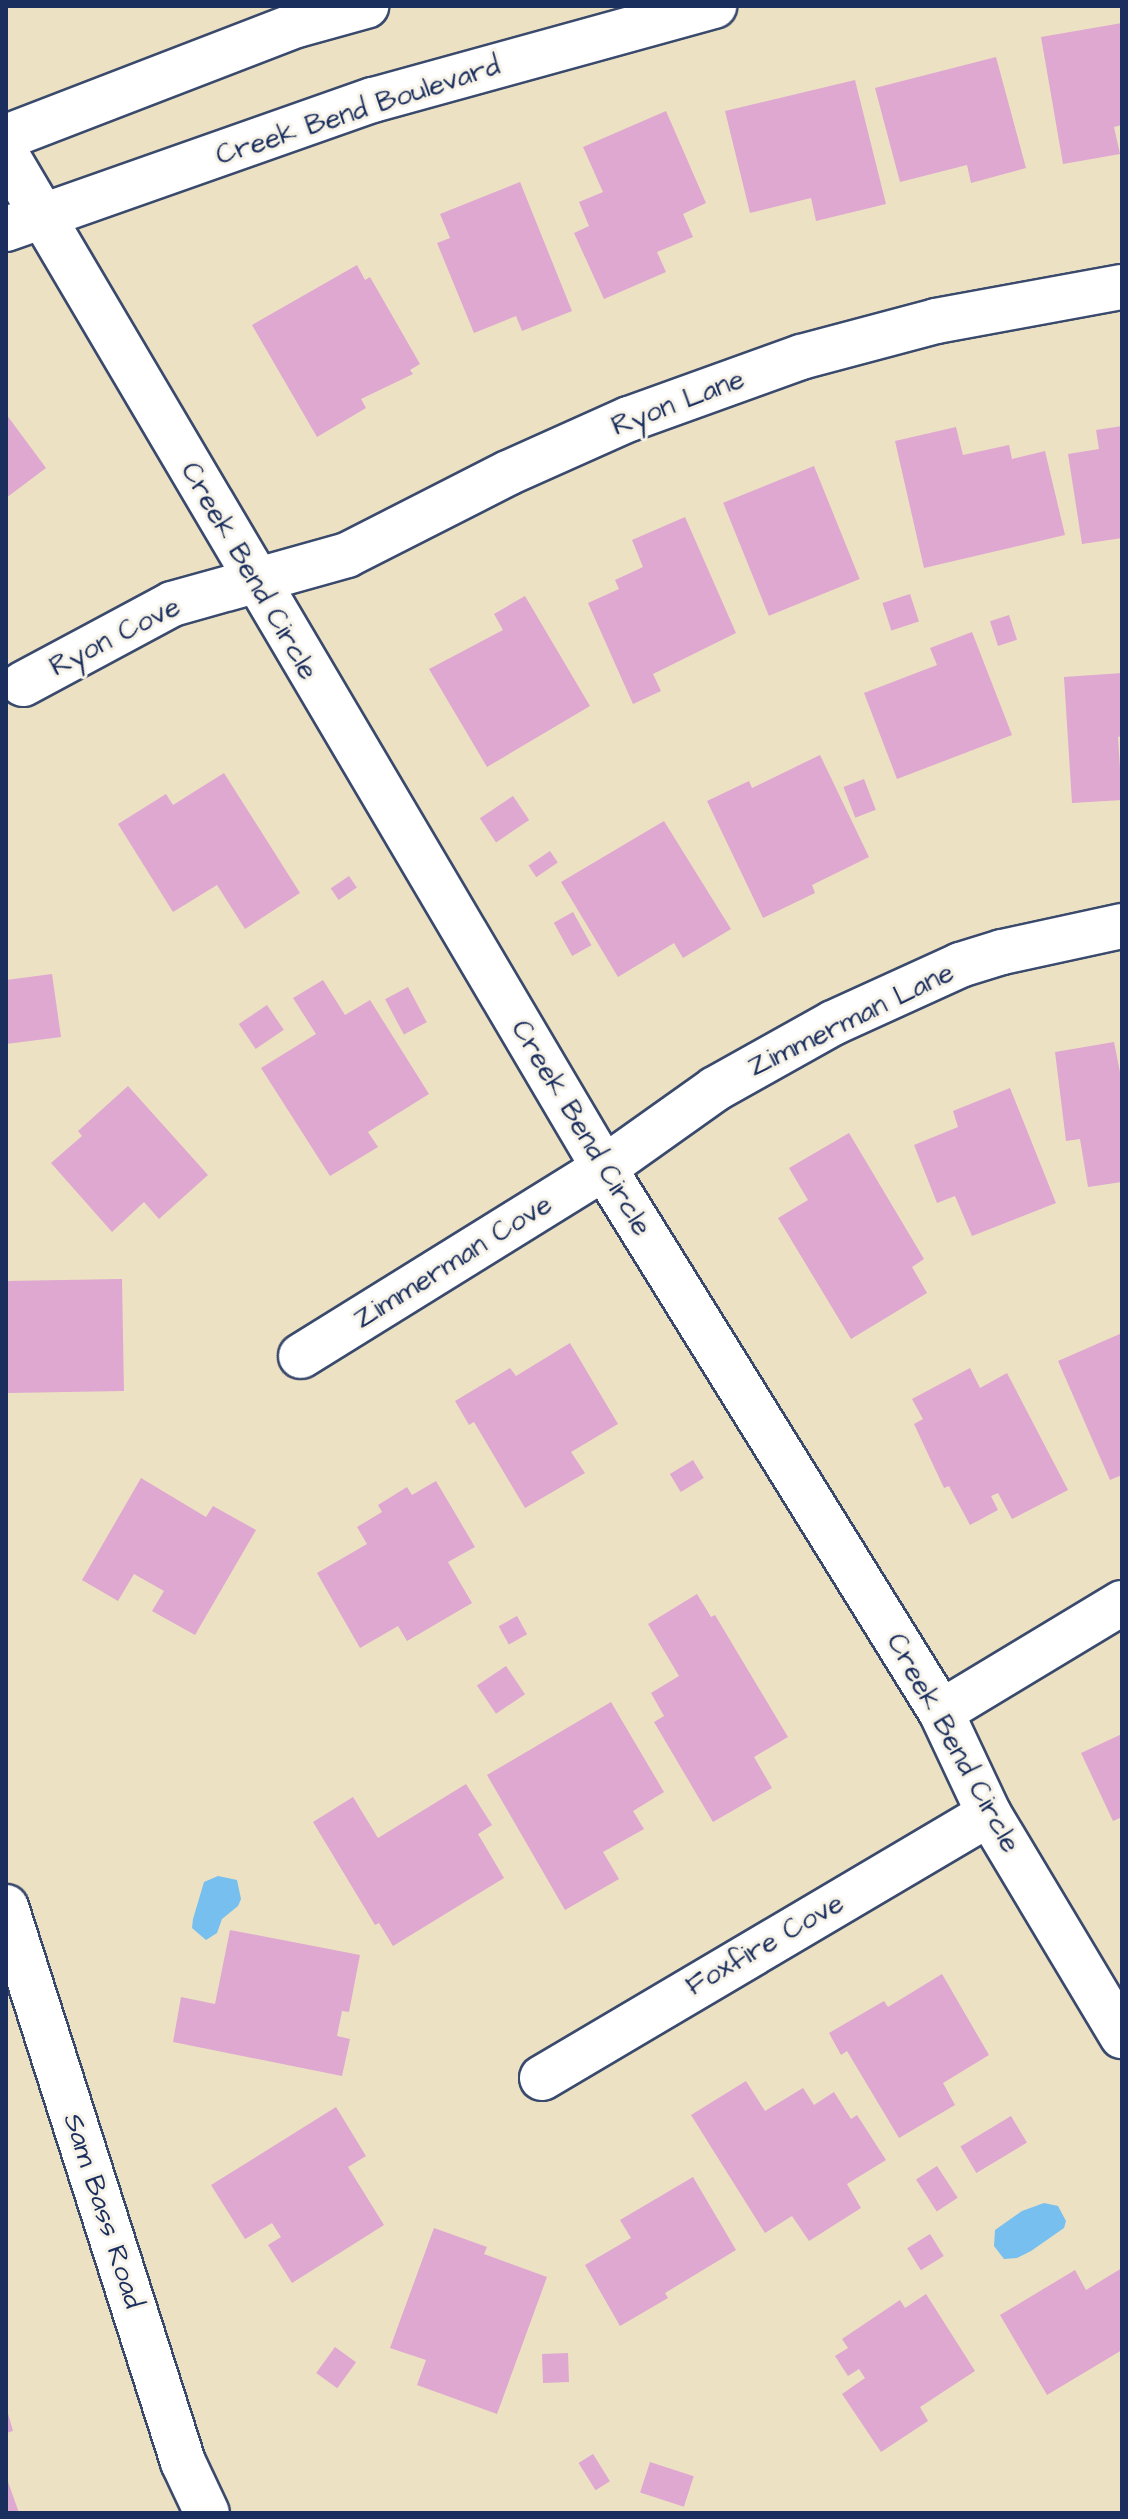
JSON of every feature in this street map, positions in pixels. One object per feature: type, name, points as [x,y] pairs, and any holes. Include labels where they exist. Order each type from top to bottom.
[{"type":"street","points":[[6,137],[297,25],[366,6]]},
{"type":"street","name":"Creek Bend Boulevard","points":[[24,223],[373,100],[714,6]]},
{"type":"street","name":"Creek Bend Circle","points":[[6,154],[24,223],[255,580],[604,1168],[941,1712],[989,1814],[1122,2036]]},
{"type":"street","name":"Ryon Lane","points":[[255,580],[347,555],[508,473],[629,419],[801,357],[936,321],[1122,287]]},
{"type":"street","name":"Ryon Cove","points":[[23,684],[172,604],[255,580]]},
{"type":"street","name":"Zimmerman Lane","points":[[604,1168],[715,1089],[833,1023],[960,965],[1002,952],[1122,926]]},
{"type":"street","name":"Zimmerman Cove","points":[[301,1356],[604,1168]]},
{"type":"street","points":[[941,1712],[1122,1603]]},
{"type":"street","name":"Foxfire Cove","points":[[542,2078],[989,1814]]},
{"type":"street","name":"Sam Bass Road","points":[[6,1907],[183,2462],[207,2513]]},
{"type":"water","points":[[218,1876],[237,1880],[241,1899],[238,1906],[222,1919],[217,1933],[206,1940],[192,1928],[193,1919],[204,1882]]},
{"type":"water","points":[[1044,2203],[1058,2206],[1066,2221],[1064,2228],[1031,2251],[1017,2258],[1004,2259],[994,2246],[995,2230],[1022,2211]]},
{"type":"building","points":[[1122,23],[1122,125],[1114,127],[1120,154],[1063,164],[1041,37]]},
{"type":"building","points":[[996,57],[1026,168],[971,183],[967,165],[900,182],[875,88]]},
{"type":"building","points":[[855,80],[886,204],[816,221],[811,198],[750,213],[725,111]]},
{"type":"building","points":[[666,111],[706,203],[683,214],[693,237],[657,252],[666,272],[604,299],[574,233],[589,226],[579,202],[603,192],[583,147]]},
{"type":"building","points":[[520,182],[572,311],[522,331],[516,316],[474,333],[437,243],[450,238],[440,214]]},
{"type":"building","points":[[357,265],[365,280],[370,277],[420,364],[410,370],[413,374],[361,399],[366,408],[317,437],[252,325]]},
{"type":"building","points":[[6,414],[46,468],[6,498]]},
{"type":"building","points":[[1122,426],[1122,538],[1082,544],[1068,454],[1099,449],[1096,430]]},
{"type":"building","points":[[956,427],[963,455],[1009,445],[1012,459],[1045,451],[1065,535],[924,568],[895,441]]},
{"type":"building","points":[[814,466],[860,579],[769,616],[723,503]]},
{"type":"building","points":[[685,517],[736,633],[653,674],[661,691],[633,704],[588,603],[619,589],[615,580],[643,567],[632,540]]},
{"type":"building","points":[[910,594],[919,622],[891,631],[882,603]]},
{"type":"building","points":[[525,596],[590,706],[487,767],[429,669],[503,630],[494,614]]},
{"type":"building","points":[[1009,615],[1017,640],[998,646],[990,621]]},
{"type":"building","points":[[972,632],[1012,735],[897,779],[864,693],[937,665],[930,648]]},
{"type":"building","points":[[1122,673],[1122,736],[1118,737],[1122,800],[1072,803],[1064,677]]},
{"type":"building","points":[[820,755],[869,857],[812,885],[815,893],[763,918],[707,801],[749,781],[752,788]]},
{"type":"building","points":[[224,773],[300,893],[245,929],[217,885],[173,912],[118,824],[166,794],[173,805]]},
{"type":"building","points":[[864,779],[876,810],[855,818],[843,787]]},
{"type":"building","points":[[513,796],[529,820],[496,842],[480,818]]},
{"type":"building","points":[[664,821],[731,929],[683,958],[674,943],[618,977],[561,882]]},
{"type":"building","points":[[550,851],[558,863],[536,877],[528,866]]},
{"type":"building","points":[[349,876],[357,888],[339,900],[331,888]]},
{"type":"building","points":[[573,912],[591,945],[572,956],[554,923]]},
{"type":"building","points":[[52,974],[61,1037],[6,1044],[6,980]]},
{"type":"building","points":[[323,980],[345,1015],[370,1000],[429,1094],[368,1132],[378,1147],[330,1176],[261,1068],[316,1034],[293,998]]},
{"type":"building","points":[[408,987],[427,1022],[404,1035],[385,999]]},
{"type":"building","points":[[267,1005],[284,1030],[256,1049],[239,1024]]},
{"type":"building","points":[[1114,1042],[1122,1082],[1122,1182],[1088,1187],[1080,1139],[1066,1141],[1055,1052]]},
{"type":"building","points":[[128,1086],[208,1175],[159,1219],[144,1202],[112,1232],[51,1163],[82,1136],[78,1131]]},
{"type":"building","points":[[1010,1088],[1056,1203],[972,1236],[955,1196],[937,1203],[914,1145],[958,1127],[953,1111]]},
{"type":"building","points":[[849,1133],[924,1259],[912,1267],[927,1293],[851,1339],[778,1218],[808,1200],[789,1168]]},
{"type":"building","points":[[122,1279],[124,1391],[8,1393],[6,1281]]},
{"type":"building","points":[[1122,1333],[1122,1475],[1110,1480],[1058,1361]]},
{"type":"building","points":[[570,1343],[618,1424],[571,1452],[585,1473],[525,1508],[474,1422],[469,1425],[455,1401],[510,1368],[516,1376]]},
{"type":"building","points":[[970,1368],[980,1388],[1007,1373],[1068,1490],[1012,1519],[998,1493],[991,1496],[998,1510],[970,1525],[949,1486],[944,1488],[914,1424],[923,1419],[912,1399]]},
{"type":"building","points":[[693,1460],[704,1478],[681,1492],[670,1474]]},
{"type":"building","points":[[141,1478],[206,1517],[213,1506],[256,1530],[195,1635],[152,1611],[164,1591],[134,1574],[118,1601],[82,1580]]},
{"type":"building","points":[[436,1481],[475,1547],[448,1562],[472,1603],[407,1641],[398,1626],[360,1648],[317,1573],[367,1544],[357,1527],[382,1512],[378,1505],[407,1487],[412,1495]]},
{"type":"building","points":[[697,1594],[711,1617],[715,1615],[788,1737],[754,1757],[772,1788],[713,1822],[654,1722],[664,1716],[651,1693],[679,1676],[648,1624]]},
{"type":"building","points":[[517,1616],[527,1634],[509,1645],[499,1626]]},
{"type":"building","points":[[506,1666],[525,1694],[496,1714],[477,1686]]},
{"type":"building","points":[[611,1702],[664,1792],[633,1811],[644,1829],[603,1852],[619,1879],[565,1910],[487,1775]]},
{"type":"building","points":[[1122,1734],[1122,1817],[1113,1821],[1081,1753]]},
{"type":"building","points":[[466,1784],[492,1825],[478,1834],[504,1878],[393,1946],[379,1923],[375,1925],[313,1822],[353,1797],[378,1838]]},
{"type":"building","points":[[230,1930],[360,1955],[349,2012],[342,2011],[337,2036],[350,2039],[342,2076],[173,2042],[181,1997],[215,2004]]},
{"type":"building","points":[[942,1974],[989,2055],[943,2083],[955,2105],[899,2138],[847,2051],[841,2055],[829,2033],[884,2001],[888,2007]]},
{"type":"building","points":[[746,2081],[765,2111],[803,2088],[814,2105],[834,2092],[851,2119],[857,2115],[886,2160],[847,2184],[861,2208],[809,2241],[792,2216],[765,2233],[691,2115]]},
{"type":"building","points":[[336,2107],[366,2156],[348,2167],[384,2225],[292,2283],[268,2245],[281,2237],[272,2223],[245,2239],[211,2185]]},
{"type":"building","points":[[1011,2116],[1027,2143],[976,2173],[960,2146]]},
{"type":"building","points":[[937,2166],[958,2198],[937,2211],[916,2180]]},
{"type":"building","points":[[693,2177],[736,2250],[665,2293],[668,2298],[620,2326],[585,2265],[631,2238],[620,2220]]},
{"type":"building","points":[[434,2228],[487,2247],[484,2254],[547,2277],[497,2414],[417,2385],[426,2360],[390,2348]]},
{"type":"building","points":[[930,2234],[944,2256],[921,2270],[907,2248]]},
{"type":"building","points":[[1122,2268],[1122,2350],[1047,2395],[1000,2315],[1075,2270],[1086,2290]]},
{"type":"building","points":[[926,2294],[975,2371],[920,2407],[928,2421],[881,2452],[842,2394],[865,2378],[859,2369],[848,2376],[835,2356],[848,2348],[842,2339],[900,2300],[905,2308]]},
{"type":"building","points":[[335,2347],[356,2362],[337,2388],[316,2373]]},
{"type":"building","points":[[568,2353],[569,2382],[543,2383],[542,2354]]},
{"type":"building","points":[[6,2411],[13,2431],[6,2433]]},
{"type":"building","points":[[593,2454],[610,2481],[596,2490],[579,2463]]},
{"type":"building","points":[[650,2462],[694,2476],[684,2507],[640,2492]]},
{"type":"building","points":[[6,2476],[19,2513],[6,2513]]}]
